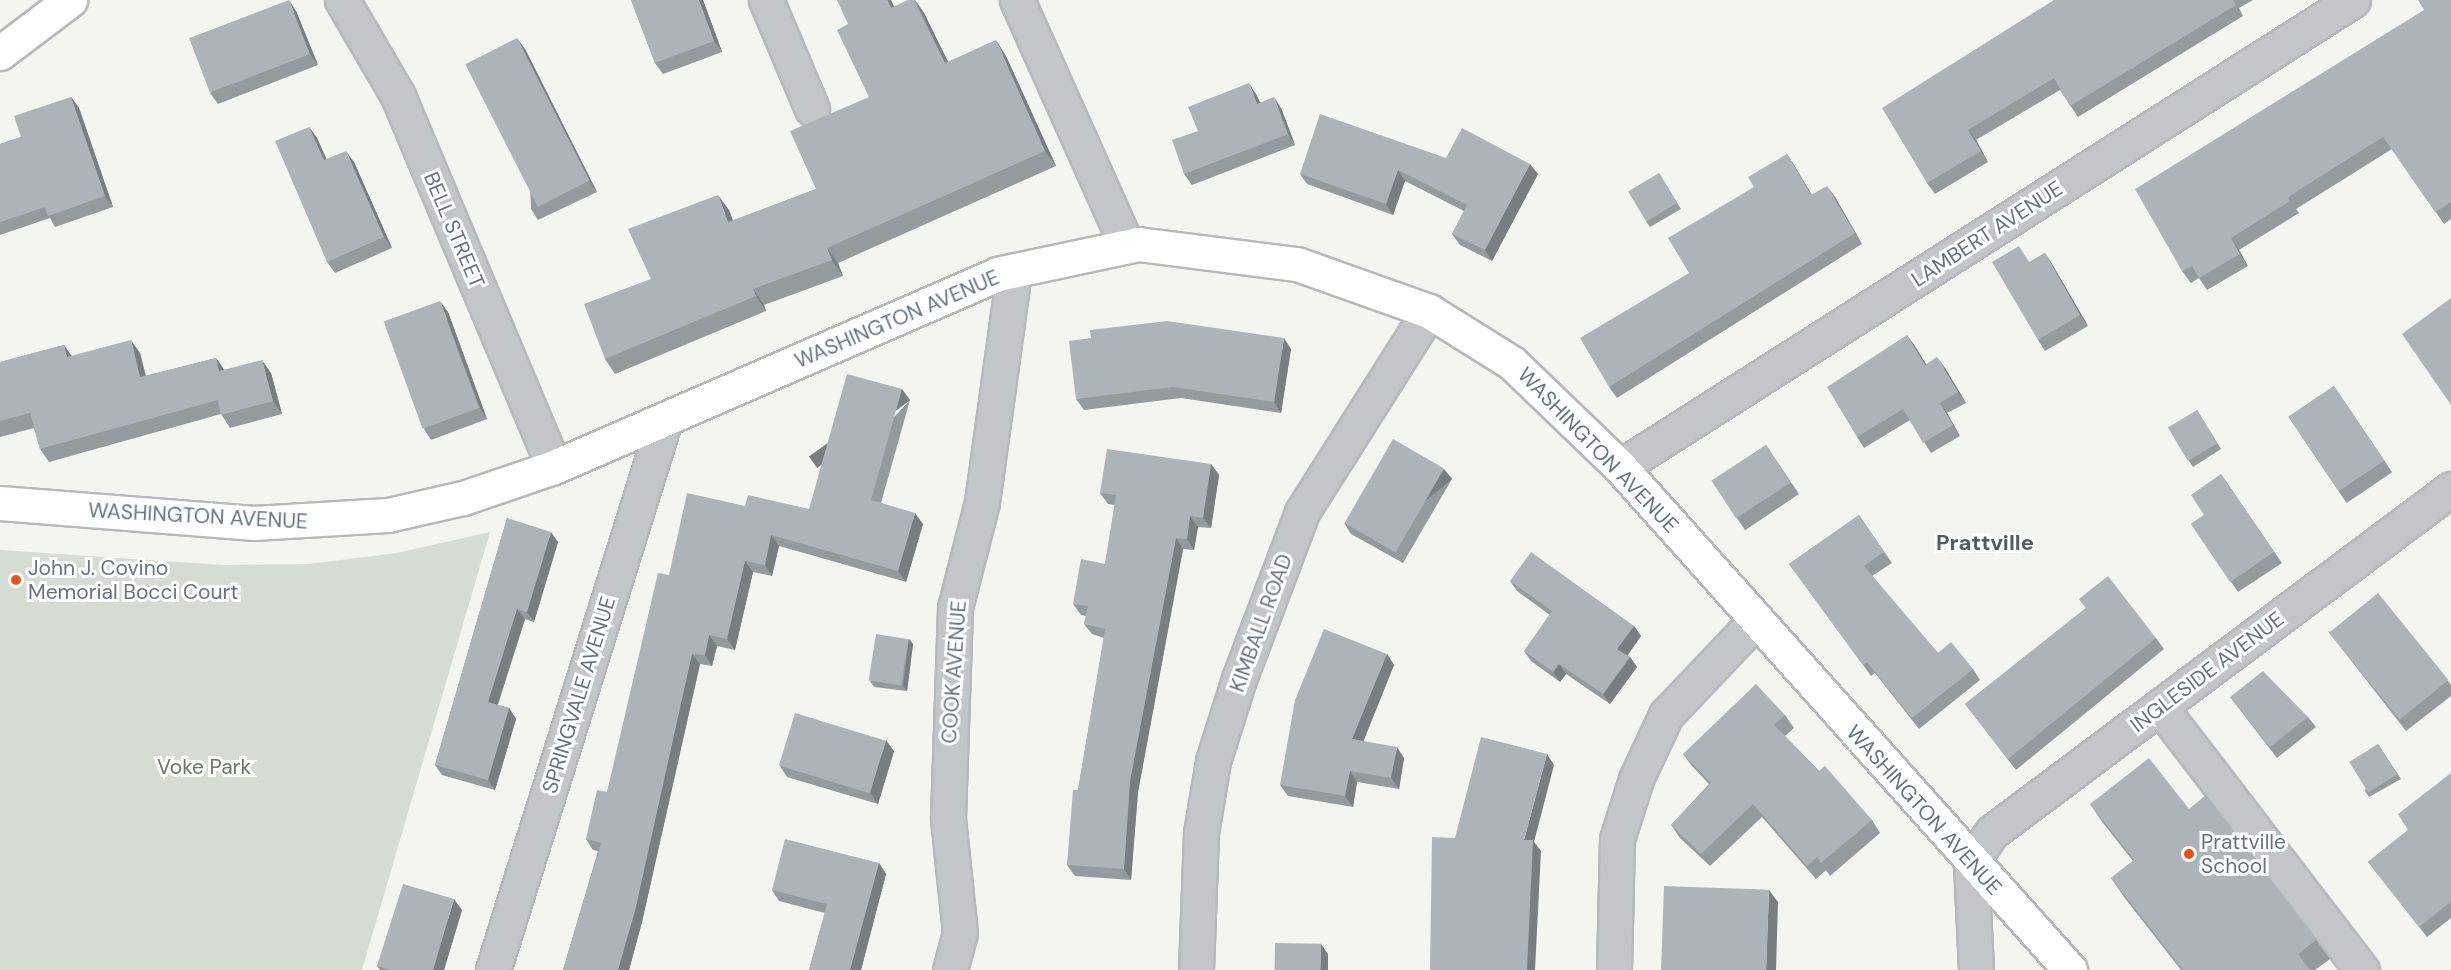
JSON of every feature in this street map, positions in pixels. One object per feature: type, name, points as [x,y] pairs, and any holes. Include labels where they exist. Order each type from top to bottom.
[{"type":"main road","points":[[0,53],[70,0]]},
{"type":"main road","name":"WASHINGTON AVENUE","points":[[0,503],[254,524],[338,522],[463,498],[554,467],[1014,270],[1127,246],[1297,264],[1429,311],[1512,363],[1620,467],[2070,970]]},
{"type":"street","name":"BELL STREET","points":[[342,0],[398,96],[554,467]]},
{"type":"street","points":[[766,0],[812,110]]},
{"type":"street","points":[[1017,0],[1127,246]]},
{"type":"street","name":"LAMBERT AVENUE","points":[[1620,467],[2353,0]]},
{"type":"street","name":"COOK AVENUE","points":[[950,970],[960,933],[948,818],[955,608],[982,502],[1014,270]]},
{"type":"street","name":"KIMBALL ROAD","points":[[1196,970],[1201,833],[1213,761],[1239,679],[1302,512],[1429,311]]},
{"type":"street","name":"SPRINGVALE AVENUE","points":[[493,970],[665,420]]},
{"type":"street","name":"INGLESIDE AVENUE","points":[[1971,862],[1992,831],[2451,489]]},
{"type":"street","points":[[1614,970],[1617,839],[1636,779],[1666,716],[1756,620]]},
{"type":"street","points":[[2160,707],[2362,970]]},
{"type":"street","points":[[1971,862],[1976,970]]},
{"type":"green space","name":"Voke Park","points":[[490,532],[362,970],[0,970],[0,550],[223,565],[308,564],[397,553]]},
{"type":"building","points":[[289,0],[310,54],[210,92],[189,38]]},
{"type":"building","points":[[631,0],[699,0],[714,41],[655,63]]},
{"type":"building","points":[[837,0],[887,0],[891,8],[908,0],[914,0],[945,63],[996,40],[1045,151],[827,248],[832,260],[753,289],[756,296],[605,359],[584,304],[651,279],[628,229],[718,195],[728,222],[816,189],[790,131],[869,97],[837,30],[848,24]]},
{"type":"building","points":[[2054,0],[2233,0],[2236,5],[2070,106],[2054,78],[1968,130],[1981,151],[1927,183],[1882,108]]},
{"type":"building","points":[[2418,0],[2451,0],[2451,202],[2435,212],[2383,137],[2288,197],[2290,201],[2231,238],[2240,254],[2199,278],[2192,266],[2182,271],[2135,189],[2424,10]]},
{"type":"building","points":[[517,38],[590,181],[538,207],[465,64]]},
{"type":"building","points":[[1249,83],[1257,104],[1274,97],[1288,134],[1184,174],[1172,140],[1198,131],[1188,107]]},
{"type":"building","points":[[71,97],[105,196],[48,216],[45,207],[0,222],[0,144],[21,137],[14,116]]},
{"type":"building","points":[[1320,114],[1446,158],[1462,128],[1530,164],[1485,250],[1452,234],[1467,205],[1398,170],[1386,204],[1300,174]]},
{"type":"building","points":[[309,127],[324,160],[346,151],[384,237],[327,262],[275,141]]},
{"type":"building","points":[[1787,154],[1811,195],[1827,186],[1855,233],[1609,387],[1580,338],[1689,273],[1668,238],[1754,187],[1748,177]]},
{"type":"building","points":[[1659,173],[1677,203],[1646,222],[1628,192]]},
{"type":"building","points":[[2019,246],[2029,262],[2045,253],[2080,315],[2038,340],[1992,262]]},
{"type":"building","points":[[2451,298],[2451,405],[2402,334]]},
{"type":"building","points":[[440,301],[479,408],[423,429],[384,322]]},
{"type":"building","points":[[1167,321],[1284,338],[1274,402],[1173,387],[1076,399],[1069,341],[1091,338],[1090,330]]},
{"type":"building","points":[[1907,335],[1925,365],[1937,357],[1958,392],[1940,403],[1953,425],[1923,443],[1903,409],[1857,437],[1827,387]]},
{"type":"building","points":[[131,340],[140,377],[216,358],[219,371],[262,360],[273,401],[221,415],[218,400],[40,449],[30,413],[0,421],[0,362],[64,345],[67,357]]},
{"type":"building","points":[[847,374],[902,389],[871,500],[915,513],[898,571],[771,535],[765,565],[745,561],[727,639],[709,635],[705,655],[692,654],[635,911],[618,970],[563,970],[601,843],[586,839],[597,790],[607,792],[658,573],[669,575],[687,493],[745,506],[748,495],[809,509]]},
{"type":"building","points":[[2334,386],[2384,461],[2339,491],[2288,417]]},
{"type":"building","points":[[2197,410],[2217,443],[2188,461],[2168,428]]},
{"type":"building","points":[[1393,439],[1444,468],[1396,553],[1344,523]]},
{"type":"building","points":[[1766,445],[1791,483],[1736,518],[1711,480]]},
{"type":"building","points":[[1107,449],[1211,464],[1203,518],[1190,516],[1187,539],[1176,538],[1130,781],[1124,869],[1067,865],[1073,790],[1078,790],[1105,629],[1084,624],[1088,606],[1073,604],[1081,559],[1105,564],[1116,495],[1100,493]]},
{"type":"building","points":[[2221,474],[2274,552],[2230,582],[2191,524],[2204,515],[2191,495]]},
{"type":"building","points":[[1859,515],[1884,552],[1864,566],[1938,653],[1951,642],[1973,669],[1912,718],[1867,662],[1863,665],[1789,564]]},
{"type":"building","points":[[507,518],[551,532],[527,612],[517,609],[488,702],[509,708],[488,780],[435,765]]},
{"type":"building","points":[[1531,552],[1634,626],[1617,649],[1630,657],[1603,694],[1559,664],[1553,672],[1524,651],[1552,611],[1510,581]]},
{"type":"building","points":[[2108,576],[2156,638],[2008,759],[1965,704],[2086,608],[2079,599]]},
{"type":"building","points":[[2378,593],[2448,680],[2400,720],[2329,633]]},
{"type":"building","points":[[1324,629],[1387,654],[1352,739],[1397,747],[1391,778],[1350,771],[1345,796],[1280,785],[1295,700]]},
{"type":"building","points":[[876,634],[909,639],[901,686],[869,680]]},
{"type":"building","points":[[2263,671],[2308,717],[2270,747],[2230,697]]},
{"type":"building","points":[[1756,684],[1785,715],[1774,725],[1819,771],[1825,766],[1872,820],[1821,863],[1817,857],[1807,866],[1753,804],[1701,854],[1671,825],[1711,783],[1683,754]]},
{"type":"building","points":[[795,713],[886,741],[870,793],[779,766]]},
{"type":"building","points":[[1481,737],[1547,754],[1524,840],[1533,840],[1527,970],[1430,970],[1432,837],[1455,838]]},
{"type":"building","points":[[2378,744],[2397,775],[2368,793],[2349,762]]},
{"type":"building","name":"Prattville School","points":[[2149,758],[2189,809],[2206,795],[2316,940],[2298,954],[2310,970],[2183,970],[2111,878],[2134,860],[2090,804]]},
{"type":"building","points":[[2451,773],[2451,902],[2419,927],[2368,862],[2408,830],[2398,814]]},
{"type":"building","points":[[785,839],[879,863],[850,970],[809,970],[827,904],[772,890]]},
{"type":"building","points":[[403,884],[454,899],[433,970],[391,970],[377,966]]},
{"type":"building","points":[[1664,886],[1769,890],[1766,970],[1661,970]]},
{"type":"building","points":[[1275,943],[1321,944],[1321,970],[1275,970]]},
{"type":"place","name":"John J. Covino Memorial Bocci Court","points":[[16,580]]},
{"type":"place","name":"Prattville School","points":[[2189,854]]},
{"type":"district","name":"Prattville","points":[[1985,543]]}]
